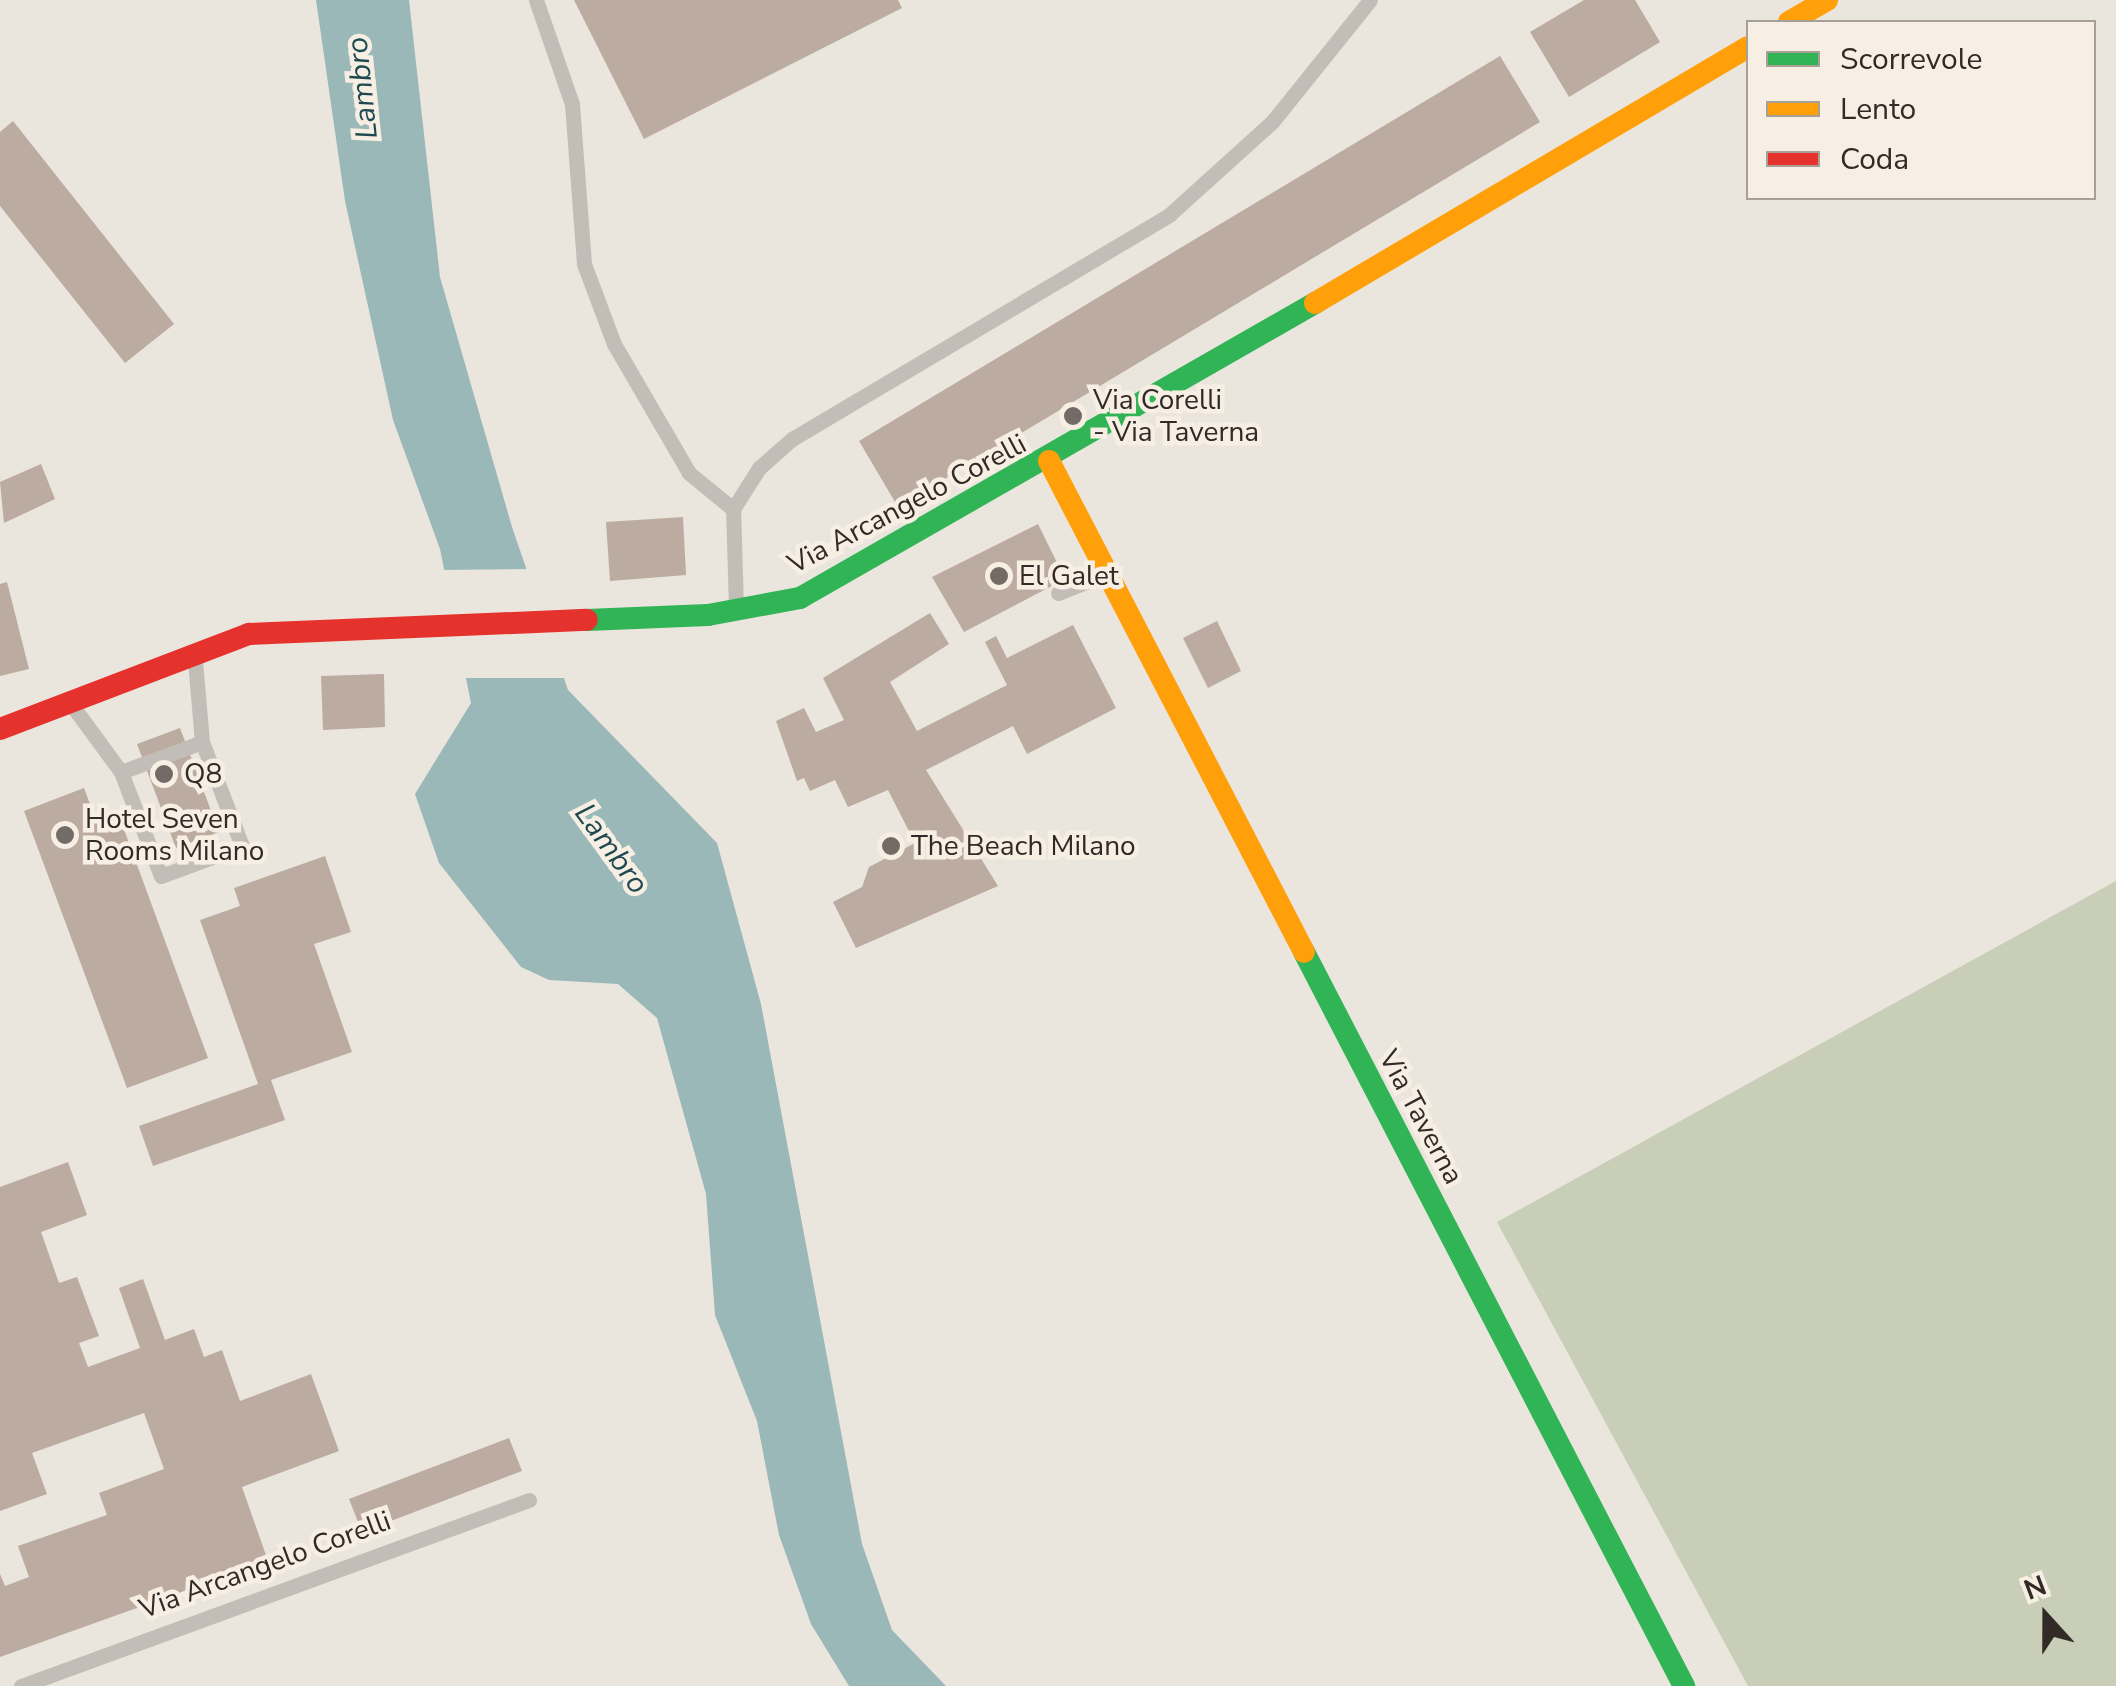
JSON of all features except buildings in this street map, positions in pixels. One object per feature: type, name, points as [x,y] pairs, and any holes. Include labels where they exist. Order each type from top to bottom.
[{"type":"street","points":[[1792,20],[1827,0]]},
{"type":"street","name":"Via Arcangelo Corelli","points":[[0,729],[194,648],[249,634],[437,622],[736,612],[800,598],[1049,462],[1746,47]]},
{"type":"street","name":"Via Taverna","points":[[1049,462],[1104,575],[1684,1686]]},
{"type":"lane","points":[[536,0],[572,104],[584,264],[614,344],[689,473],[733,509]]},
{"type":"lane","points":[[736,612],[733,509],[792,439],[1169,214],[1272,122],[1370,0]]},
{"type":"lane","points":[[1058,593],[1104,575]]},
{"type":"lane","points":[[69,700],[122,772],[161,876],[242,846],[202,742],[194,648]]},
{"type":"lane","points":[[122,772],[202,742]]},
{"type":"lane","name":"Via Arcangelo Corelli","points":[[21,1686],[529,1500]]},
{"type":"green space","points":[[2116,881],[2116,1686],[1748,1686],[1497,1222]]},
{"type":"water","name":"Lambro","points":[[316,0],[409,0],[440,277],[512,527],[568,690],[717,843],[761,1004],[862,1544],[892,1630],[946,1686],[849,1686],[811,1624],[779,1535],[757,1421],[715,1315],[706,1194],[657,1018],[618,984],[549,980],[521,967],[439,863],[415,794],[471,703],[440,549],[393,420],[345,201]]},
{"type":"pier","points":[[532,569],[569,678],[461,678],[439,570]]},
{"type":"traffic: fast","points":[[587,620],[708,615],[800,598],[1315,303]]},
{"type":"traffic: fast","points":[[1304,952],[1684,1686]]},
{"type":"traffic: slow","points":[[1792,20],[1827,0]]},
{"type":"traffic: slow","points":[[1315,303],[1746,48]]},
{"type":"traffic: slow","points":[[1049,461],[1304,952]]},
{"type":"traffic: jam","points":[[0,729],[249,634],[587,620]]},
{"type":"place","name":"Via Corelli - Via Taverna","points":[[1073,416]]},
{"type":"place","name":"El Galet","points":[[999,576]]},
{"type":"place","name":"Q8","points":[[164,774]]},
{"type":"place","name":"Hotel Seven Rooms Milano","points":[[65,835]]},
{"type":"place","name":"The Beach Milano","points":[[891,846]]}]
